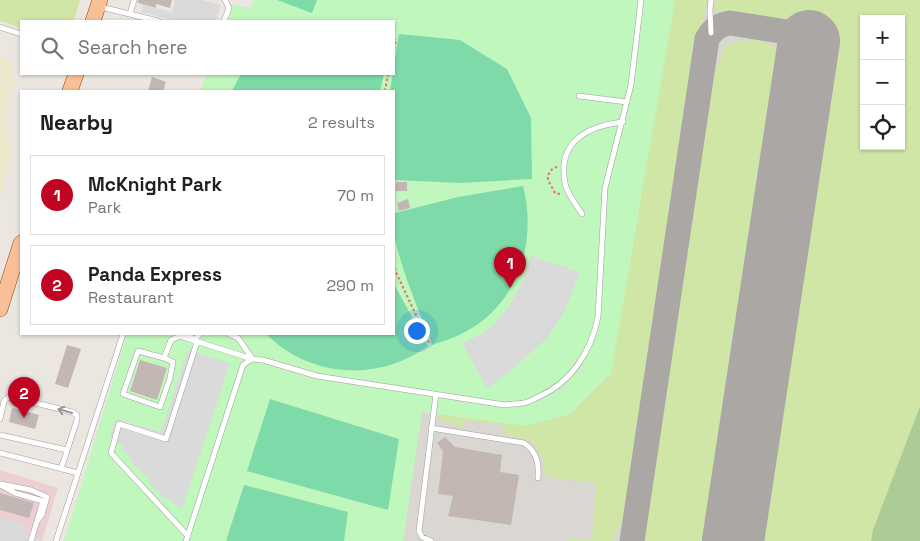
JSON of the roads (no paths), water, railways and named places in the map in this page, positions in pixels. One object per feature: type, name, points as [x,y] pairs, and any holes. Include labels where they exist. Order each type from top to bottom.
[{"type":"main road","points":[[93,20],[99,3]]},
{"type":"main road","points":[[70,90],[76,75]]},
{"type":"main road","points":[[0,309],[20,246]]},
{"type":"lane","points":[[130,14],[134,0]]},
{"type":"lane","points":[[224,20],[229,8],[225,0]]},
{"type":"lane","points":[[164,358],[171,340],[180,336],[252,359],[263,360],[317,376],[505,405],[525,403],[545,394],[562,383],[576,368],[595,334],[598,317],[605,188],[623,122],[632,76],[641,0]]},
{"type":"lane","points":[[711,0],[711,33]]},
{"type":"lane","points":[[99,3],[154,20]]},
{"type":"lane","points":[[0,27],[20,34]]},
{"type":"lane","points":[[579,96],[627,102]]},
{"type":"lane","points":[[582,214],[565,183],[565,166],[568,151],[576,139],[592,128],[623,122]]},
{"type":"lane","points":[[56,541],[123,335]]},
{"type":"lane","points":[[189,335],[195,341]]},
{"type":"lane","points":[[187,538],[112,453],[118,424],[166,439],[195,341],[199,335]]},
{"type":"lane","points":[[231,335],[238,338],[252,359]]},
{"type":"lane","points":[[138,351],[164,358],[173,362],[170,378],[160,407],[123,394],[138,351]]},
{"type":"lane","points":[[187,538],[243,365],[252,359]]},
{"type":"lane","points":[[431,541],[422,536],[419,531],[436,394]]},
{"type":"lane","points":[[0,419],[4,401],[11,397],[72,412],[76,415],[77,420],[61,469]]},
{"type":"lane","points":[[432,428],[524,443],[536,455],[538,478]]},
{"type":"lane","points":[[0,435],[67,450]]},
{"type":"lane","points":[[0,453],[78,473]]},
{"type":"lane","points":[[0,484],[15,493],[43,501],[31,541]]},
{"type":"place","name":"McKnight Park","points":[[510,288]]},
{"type":"place","name":"Panda Express","points":[[24,418]]}]
